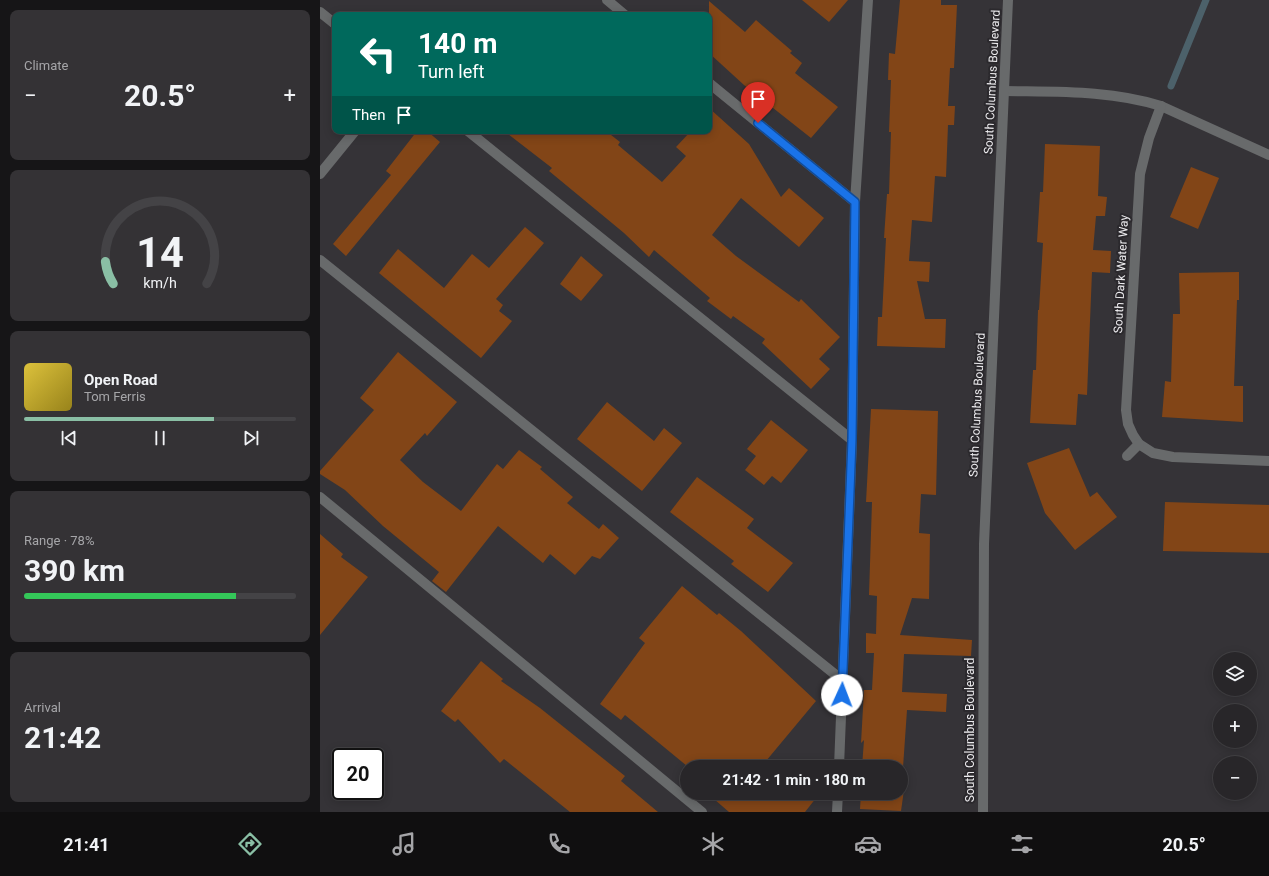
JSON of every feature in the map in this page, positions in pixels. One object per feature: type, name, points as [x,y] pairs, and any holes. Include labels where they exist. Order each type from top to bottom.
[{"type":"street","points":[[607,0],[621,12]]},
{"type":"street","points":[[839,760],[852,440],[855,202],[868,0]]},
{"type":"street","name":"South Columbus Boulevard","points":[[983,812],[984,544],[1008,0]]},
{"type":"street","points":[[320,12],[332,22]]},
{"type":"street","points":[[712,85],[855,202]]},
{"type":"street","points":[[1004,91],[1102,94],[1144,101],[1161,106],[1269,155]]},
{"type":"street","name":"South Dark Water Way","points":[[1139,444],[1128,424],[1126,410],[1140,174],[1149,138],[1161,106]]},
{"type":"street","points":[[320,174],[353,134]]},
{"type":"street","points":[[472,134],[852,440]]},
{"type":"street","points":[[320,260],[842,680]]},
{"type":"street","points":[[1127,456],[1139,444],[1153,453],[1173,457],[1269,461]]},
{"type":"street","points":[[320,497],[702,812]]},
{"type":"street","points":[[837,812],[838,800]]},
{"type":"building","points":[[802,0],[848,0],[829,22]]},
{"type":"building","points":[[900,0],[941,0],[941,5],[957,5],[954,68],[950,68],[948,106],[955,106],[954,125],[948,125],[946,177],[935,176],[932,222],[912,220],[909,261],[930,262],[929,282],[917,281],[925,319],[946,319],[945,348],[877,346],[878,317],[882,317],[886,238],[884,238],[887,194],[889,194],[891,80],[888,80],[889,53],[895,54]]},
{"type":"building","points":[[709,1],[745,32],[756,20],[792,51],[790,53],[802,63],[795,73],[838,107],[811,138],[744,85],[712,56],[712,12],[709,12]]},
{"type":"building","points":[[712,111],[749,144],[781,197],[789,188],[824,218],[799,247],[741,198],[712,235],[736,256],[799,302],[801,299],[840,337],[819,359],[830,369],[811,389],[762,343],[765,339],[733,316],[731,319],[707,301],[710,298],[654,250],[649,257],[624,233],[549,171],[552,168],[508,134],[610,134],[620,142],[618,145],[662,182],[686,156],[676,147],[688,134],[712,134]]},
{"type":"building","points":[[415,134],[431,134],[440,142],[346,256],[333,244],[391,175],[386,171]]},
{"type":"building","points":[[1045,144],[1100,146],[1098,196],[1107,197],[1105,216],[1096,216],[1093,250],[1111,251],[1110,273],[1092,272],[1087,395],[1078,394],[1076,425],[1030,423],[1033,370],[1036,370],[1038,310],[1043,243],[1037,242],[1040,192],[1043,192]]},
{"type":"building","points":[[1191,167],[1219,178],[1198,229],[1170,217]]},
{"type":"building","points":[[525,227],[544,243],[496,299],[503,305],[499,311],[512,321],[481,358],[379,273],[398,249],[444,288],[472,254],[489,268]]},
{"type":"building","points":[[581,256],[603,275],[581,301],[560,284]]},
{"type":"building","points":[[1239,272],[1239,300],[1237,300],[1234,386],[1243,386],[1243,422],[1162,417],[1165,381],[1171,382],[1173,314],[1180,314],[1179,273]]},
{"type":"building","points":[[398,352],[457,402],[427,436],[425,433],[400,460],[423,482],[461,511],[497,464],[503,469],[519,450],[542,467],[540,469],[573,497],[567,503],[599,529],[603,524],[619,538],[600,559],[592,556],[575,575],[550,554],[543,563],[498,526],[446,592],[432,581],[439,572],[383,526],[345,490],[320,474],[320,471],[374,410],[360,398]]},
{"type":"building","points":[[607,402],[654,441],[664,428],[682,443],[642,491],[577,439]]},
{"type":"building","points":[[871,409],[938,411],[936,495],[921,494],[919,533],[930,534],[929,599],[912,598],[900,635],[972,640],[971,656],[904,654],[902,692],[947,694],[946,712],[907,710],[904,760],[863,760],[864,740],[861,743],[864,690],[872,690],[874,653],[866,653],[866,633],[876,634],[877,596],[869,595],[872,502],[866,502]]},
{"type":"building","points":[[771,420],[808,450],[781,483],[772,476],[764,485],[745,470],[756,456],[747,449]]},
{"type":"building","points":[[1069,448],[1090,497],[1097,492],[1117,517],[1075,550],[1045,513],[1027,463]]},
{"type":"building","points":[[697,477],[754,519],[747,528],[793,563],[768,592],[731,564],[734,561],[670,512]]},
{"type":"building","points":[[1165,502],[1269,505],[1269,553],[1163,551]]},
{"type":"building","points":[[320,534],[343,554],[341,557],[368,577],[320,635]]},
{"type":"building","points":[[682,586],[717,615],[719,613],[741,631],[816,701],[767,760],[680,760],[625,715],[621,720],[600,704],[645,643],[639,638]]},
{"type":"building","points":[[481,661],[503,679],[501,681],[540,708],[625,776],[621,781],[658,812],[570,812],[504,759],[500,763],[458,719],[455,722],[441,711]]},
{"type":"building","points":[[715,800],[814,800],[805,812],[729,812]]},
{"type":"building","points":[[861,800],[903,800],[901,811],[860,809]]},
{"type":"waterway","points":[[1171,86],[1206,0]]},
{"type":"route","points":[[758,123],[855,202],[852,440],[842,695]]}]
